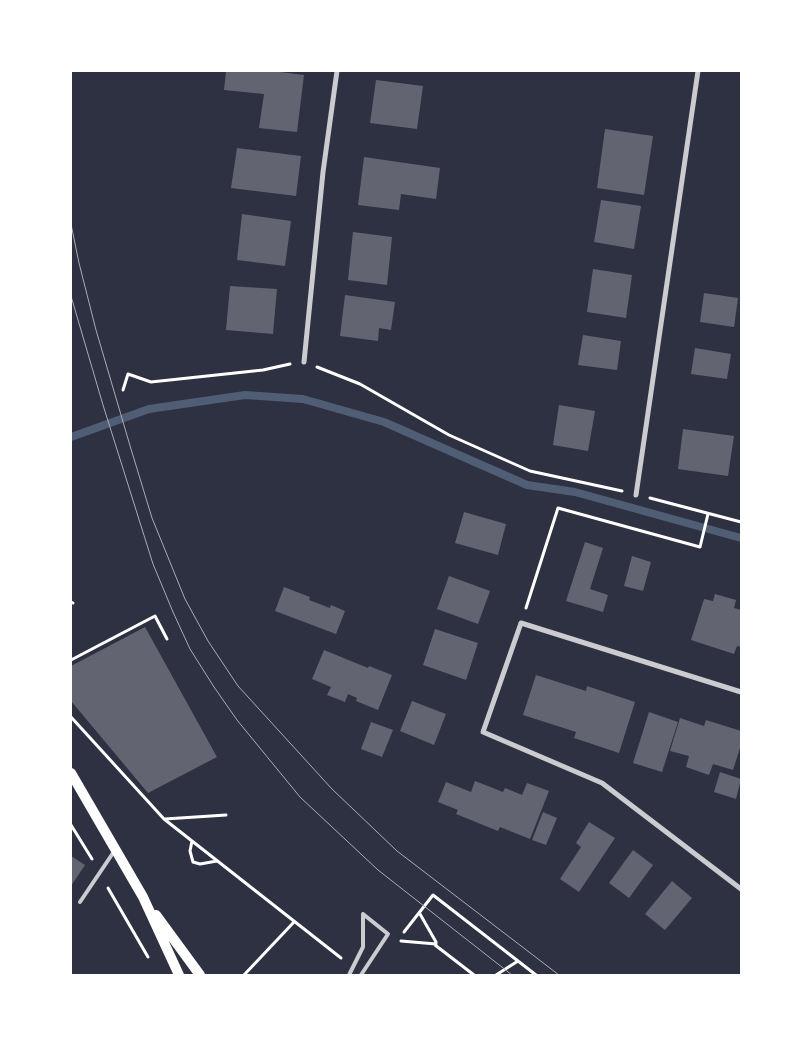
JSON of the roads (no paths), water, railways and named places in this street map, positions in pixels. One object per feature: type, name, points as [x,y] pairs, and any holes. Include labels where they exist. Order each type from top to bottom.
[{"type":"main road","points":[[71,773],[143,897],[178,975]]},
{"type":"main road","points":[[143,897],[200,975]]},
{"type":"street","points":[[304,362],[323,172],[337,71]]},
{"type":"street","points":[[636,495],[698,71]]},
{"type":"street","points":[[741,692],[522,623],[483,732],[602,783],[741,889]]},
{"type":"lane","points":[[80,902],[116,849]]},
{"type":"lane","points":[[349,975],[363,947],[363,914],[388,934],[361,975]]},
{"type":"waterway","points":[[71,437],[149,409],[245,395],[303,399],[384,422],[527,485],[575,492],[741,538]]},
{"type":"tram line","points":[[71,224],[96,330],[152,518],[185,599],[208,641],[238,686],[332,789],[397,851],[559,975]]},
{"type":"tram line","points":[[71,296],[153,564],[190,649],[214,687],[237,720],[300,797],[378,870],[512,975]]}]
